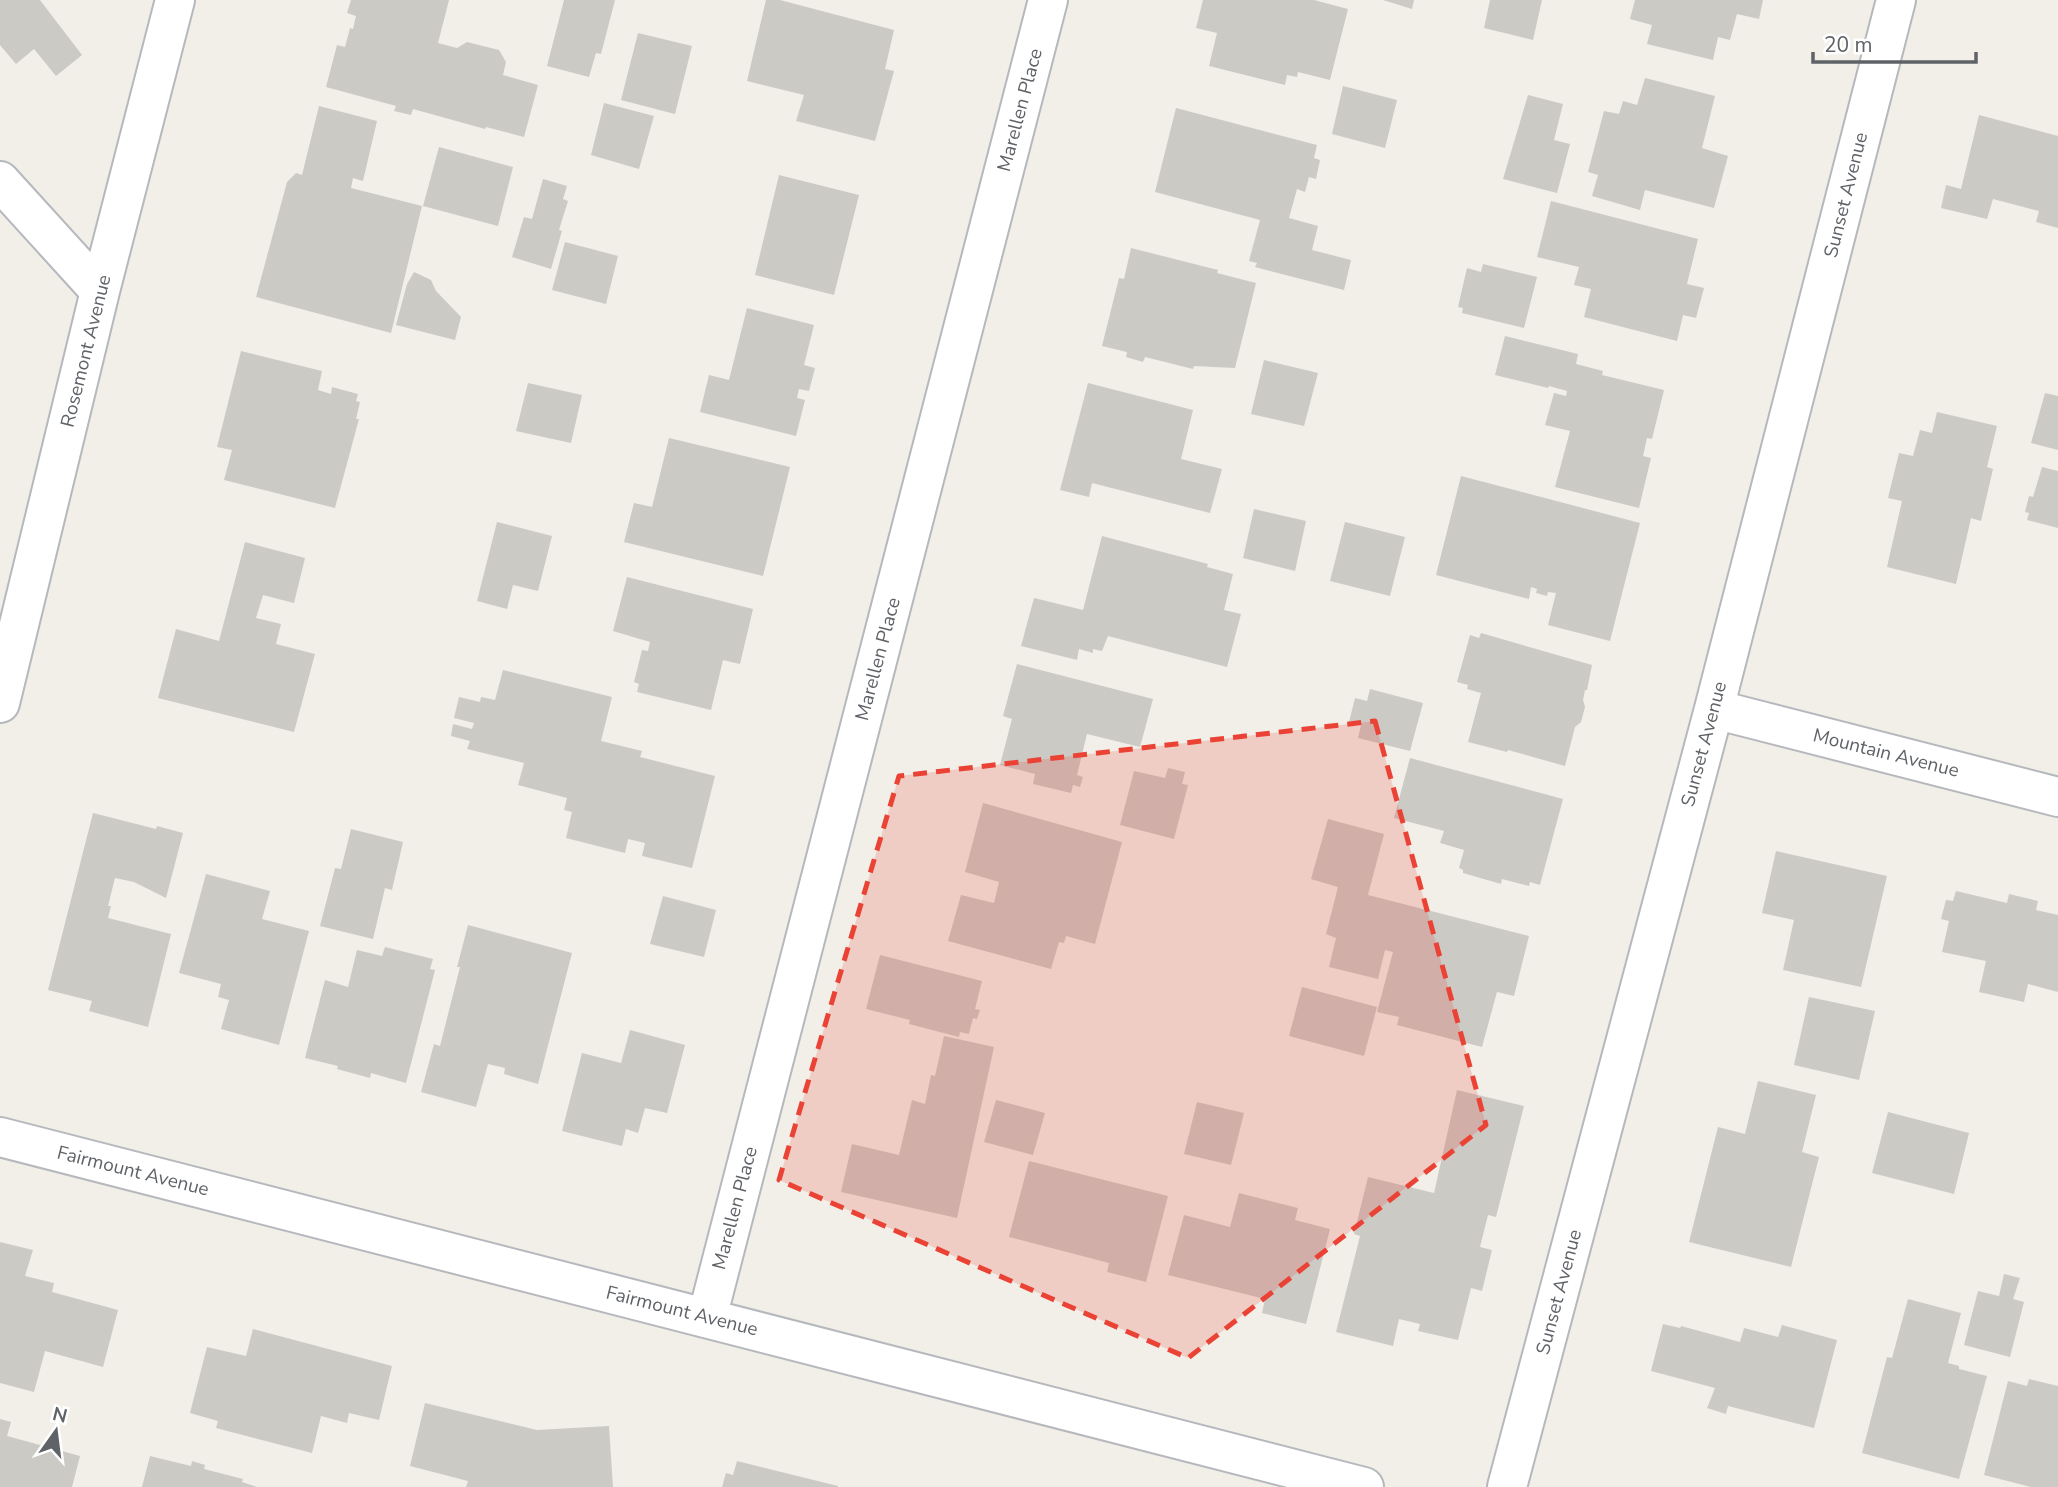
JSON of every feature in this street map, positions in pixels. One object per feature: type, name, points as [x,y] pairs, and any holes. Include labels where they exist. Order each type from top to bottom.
[{"type":"street","name":"Rosemont Avenue","points":[[0,703],[100,291],[175,0]]},
{"type":"street","name":"Marellen Place","points":[[707,1318],[1048,0]]},
{"type":"street","name":"Sunset Avenue","points":[[1507,1487],[1714,709],[1896,0]]},
{"type":"street","points":[[0,181],[100,291]]},
{"type":"street","name":"Mountain Avenue","points":[[1714,709],[2058,797]]},
{"type":"street","name":"Fairmount Avenue","points":[[0,1137],[1364,1487]]},
{"type":"highlighted area","points":[[1375,721],[1486,1125],[1188,1358],[779,1180],[899,776]]},
{"type":"building","points":[[0,0],[40,0],[82,55],[56,76],[34,49],[16,64],[0,45]]},
{"type":"building","points":[[351,0],[449,0],[438,43],[457,48],[467,42],[499,50],[506,62],[503,75],[538,85],[524,137],[413,109],[411,115],[394,111],[396,106],[326,87],[337,45],[345,47],[350,28],[353,29],[356,16],[347,13]]},
{"type":"building","points":[[564,0],[615,0],[601,54],[596,53],[589,77],[547,66]]},
{"type":"building","points":[[766,0],[780,0],[894,30],[885,69],[894,71],[875,141],[796,121],[804,95],[747,81]]},
{"type":"building","points":[[1203,0],[1314,0],[1348,9],[1330,80],[1298,72],[1297,77],[1287,75],[1285,85],[1209,66],[1217,33],[1196,28]]},
{"type":"building","points":[[1383,0],[1414,0],[1412,9]]},
{"type":"building","points":[[1490,0],[1542,0],[1533,40],[1484,28]]},
{"type":"building","points":[[1635,0],[1763,0],[1759,19],[1737,14],[1730,40],[1718,37],[1713,60],[1647,44],[1652,25],[1630,19]]},
{"type":"building","points":[[638,33],[692,46],[675,114],[621,100]]},
{"type":"building","points":[[1645,78],[1715,96],[1702,148],[1728,156],[1714,208],[1645,190],[1640,210],[1592,196],[1598,175],[1588,172],[1604,111],[1619,114],[1623,101],[1637,105]]},
{"type":"building","points":[[1343,86],[1397,100],[1385,148],[1332,134]]},
{"type":"building","points":[[1528,95],[1563,104],[1554,140],[1570,144],[1557,193],[1503,179]]},
{"type":"building","points":[[604,103],[654,116],[639,169],[591,155]]},
{"type":"building","points":[[319,106],[377,121],[363,181],[353,178],[351,188],[422,206],[391,333],[256,297],[287,182],[296,173],[302,175]]},
{"type":"building","points":[[1176,108],[1317,145],[1314,158],[1320,160],[1316,179],[1309,177],[1305,192],[1297,189],[1289,218],[1318,226],[1312,250],[1351,260],[1344,290],[1255,267],[1257,263],[1249,261],[1260,220],[1155,192]]},
{"type":"building","points":[[1979,115],[2058,136],[2058,228],[2036,222],[2039,211],[1993,199],[1987,219],[1941,208],[1946,185],[1961,189]]},
{"type":"building","points":[[439,147],[513,167],[498,226],[423,206]]},
{"type":"building","points":[[779,175],[859,195],[834,295],[755,275]]},
{"type":"building","points":[[543,179],[567,186],[563,199],[568,201],[551,269],[512,257],[524,217],[532,219]]},
{"type":"building","points":[[1551,201],[1698,239],[1687,284],[1704,288],[1696,318],[1683,315],[1677,341],[1584,317],[1591,289],[1574,285],[1579,267],[1537,257]]},
{"type":"building","points":[[565,242],[618,256],[606,304],[552,290]]},
{"type":"building","points":[[1131,248],[1218,270],[1217,273],[1256,283],[1235,368],[1194,366],[1193,369],[1145,357],[1143,362],[1126,357],[1127,352],[1102,346],[1119,278],[1124,279]]},
{"type":"building","points":[[1483,264],[1537,277],[1524,328],[1462,313],[1463,308],[1458,307],[1467,268],[1481,272]]},
{"type":"building","points":[[414,272],[431,280],[436,291],[461,317],[455,340],[396,325],[407,284]]},
{"type":"building","points":[[747,308],[814,325],[804,365],[815,368],[809,391],[799,389],[797,398],[805,400],[796,436],[700,412],[709,375],[729,380]]},
{"type":"building","points":[[1505,336],[1578,354],[1576,364],[1603,371],[1602,375],[1664,390],[1652,439],[1647,438],[1643,456],[1651,458],[1639,508],[1555,487],[1570,431],[1545,425],[1554,393],[1566,396],[1567,391],[1495,375]]},
{"type":"building","points":[[241,351],[322,371],[318,390],[331,394],[332,387],[358,394],[356,401],[360,402],[356,419],[359,419],[335,508],[224,480],[232,450],[217,447]]},
{"type":"building","points":[[1264,360],[1318,373],[1304,426],[1251,414]]},
{"type":"building","points":[[528,383],[582,395],[571,443],[516,431]]},
{"type":"building","points":[[1088,383],[1193,410],[1181,459],[1222,469],[1210,513],[1092,483],[1089,497],[1060,490]]},
{"type":"building","points":[[2045,393],[2058,396],[2058,450],[2031,443]]},
{"type":"building","points":[[1937,412],[1997,426],[1987,467],[1993,469],[1981,521],[1971,518],[1956,584],[1887,567],[1902,501],[1888,498],[1899,453],[1913,456],[1920,430],[1932,433]]},
{"type":"building","points":[[669,438],[790,467],[763,576],[624,542],[634,503],[652,507]]},
{"type":"building","points":[[2042,467],[2058,471],[2058,528],[2027,520],[2029,513],[2025,512],[2029,496],[2033,497]]},
{"type":"building","points":[[1461,476],[1640,523],[1610,641],[1548,625],[1556,593],[1548,592],[1547,596],[1536,593],[1537,589],[1531,587],[1529,599],[1436,575]]},
{"type":"building","points":[[1254,509],[1306,521],[1295,571],[1243,558]]},
{"type":"building","points":[[497,522],[552,536],[538,591],[513,585],[507,609],[477,601]]},
{"type":"building","points":[[1345,522],[1405,537],[1390,596],[1330,581]]},
{"type":"building","points":[[1102,536],[1208,564],[1207,567],[1233,574],[1224,610],[1241,614],[1227,667],[1108,636],[1102,651],[1093,649],[1093,653],[1079,649],[1077,660],[1021,646],[1034,598],[1083,610]]},
{"type":"building","points":[[245,542],[305,558],[294,603],[263,595],[256,618],[281,624],[276,644],[315,654],[294,732],[158,698],[176,629],[219,641]]},
{"type":"building","points":[[627,577],[753,609],[740,664],[723,660],[711,710],[637,692],[639,684],[634,682],[642,650],[648,651],[650,642],[613,631]]},
{"type":"building","points":[[1481,633],[1592,665],[1583,700],[1585,707],[1581,722],[1575,727],[1565,766],[1468,742],[1481,693],[1467,689],[1468,685],[1457,682],[1470,635],[1479,638]]},
{"type":"building","points":[[1017,664],[1153,699],[1140,747],[1087,734],[1077,775],[1083,777],[1080,787],[1073,785],[1071,793],[1033,784],[1035,774],[1000,765],[1012,719],[1003,716]]},
{"type":"building","points":[[503,670],[612,697],[601,741],[642,751],[640,757],[715,776],[692,868],[642,856],[645,843],[628,839],[625,853],[566,838],[572,812],[564,810],[567,798],[518,785],[524,763],[467,749],[470,741],[451,736],[453,724],[472,729],[474,723],[454,718],[459,697],[480,702],[481,697],[495,700]]},
{"type":"building","points":[[1370,689],[1423,703],[1410,751],[1358,738],[1361,725],[1349,722],[1355,698],[1367,701]]},
{"type":"building","points":[[1410,758],[1563,799],[1540,885],[1530,882],[1529,886],[1502,879],[1501,884],[1463,873],[1459,868],[1464,850],[1440,843],[1444,831],[1394,818]]},
{"type":"building","points":[[1168,768],[1185,772],[1182,784],[1188,785],[1174,839],[1120,825],[1134,771],[1165,778]]},
{"type":"building","points":[[983,803],[1122,842],[1095,944],[1066,936],[1064,943],[1059,942],[1051,969],[948,941],[961,895],[994,903],[999,882],[965,872]]},
{"type":"building","points":[[93,813],[183,833],[166,898],[134,882],[115,878],[108,906],[111,906],[108,918],[171,934],[148,1027],[89,1011],[92,1001],[48,990]]},
{"type":"building","points":[[1328,819],[1384,834],[1368,895],[1529,936],[1514,996],[1497,992],[1482,1047],[1397,1025],[1399,1017],[1377,1012],[1393,952],[1385,950],[1378,979],[1329,967],[1336,938],[1326,934],[1338,887],[1311,879]]},
{"type":"building","points":[[351,829],[403,842],[392,890],[385,888],[373,939],[320,926],[335,868],[341,869]]},
{"type":"building","points":[[1776,851],[1887,876],[1861,987],[1783,970],[1794,920],[1762,913]]},
{"type":"building","points":[[206,874],[270,891],[262,919],[309,931],[279,1045],[221,1029],[229,1000],[218,997],[221,984],[179,973]]},
{"type":"building","points":[[1956,891],[2007,903],[2009,894],[2038,901],[2036,910],[2058,915],[2058,992],[2028,984],[2024,1002],[1979,992],[1986,961],[1942,952],[1949,921],[1941,919],[1946,900],[1953,901]]},
{"type":"building","points":[[663,896],[716,910],[704,957],[650,944]]},
{"type":"building","points":[[468,925],[572,953],[538,1084],[504,1074],[505,1068],[488,1064],[476,1107],[421,1092],[434,1044],[440,1046]]},
{"type":"building","points":[[385,947],[433,959],[430,969],[435,970],[406,1083],[371,1073],[370,1078],[305,1058],[325,980],[348,987],[357,950],[382,956]]},
{"type":"building","points":[[880,955],[982,981],[975,1009],[980,1010],[977,1019],[973,1018],[969,1034],[960,1032],[959,1037],[909,1024],[910,1020],[866,1009]]},
{"type":"building","points":[[1302,987],[1377,1007],[1364,1056],[1289,1036]]},
{"type":"building","points":[[1809,997],[1875,1011],[1859,1080],[1794,1065]]},
{"type":"building","points":[[630,1030],[685,1045],[667,1113],[645,1108],[638,1133],[626,1129],[622,1146],[562,1131],[582,1053],[621,1063]]},
{"type":"building","points":[[944,1036],[994,1047],[957,1218],[841,1192],[852,1144],[899,1155],[912,1100],[925,1104]]},
{"type":"building","points":[[1758,1081],[1816,1095],[1802,1152],[1819,1157],[1791,1267],[1689,1242],[1718,1127],[1745,1134]]},
{"type":"building","points":[[1457,1090],[1524,1106],[1496,1217],[1488,1215],[1480,1247],[1492,1250],[1482,1291],[1471,1288],[1458,1340],[1418,1331],[1420,1324],[1399,1319],[1393,1346],[1336,1332],[1360,1236],[1354,1234],[1368,1177],[1434,1193]]},
{"type":"building","points":[[996,1100],[1045,1113],[1033,1155],[984,1142]]},
{"type":"building","points":[[1197,1102],[1244,1113],[1231,1165],[1184,1154]]},
{"type":"building","points":[[1888,1112],[1969,1133],[1954,1194],[1872,1173]]},
{"type":"building","points":[[1029,1161],[1168,1196],[1146,1282],[1107,1272],[1109,1263],[1009,1237]]},
{"type":"building","points":[[1239,1193],[1298,1208],[1295,1220],[1330,1229],[1306,1324],[1262,1313],[1265,1299],[1168,1275],[1184,1215],[1230,1227]]},
{"type":"building","points":[[0,1242],[33,1250],[25,1276],[54,1283],[52,1292],[118,1310],[103,1367],[45,1351],[34,1392],[0,1383]]},
{"type":"building","points":[[2004,1274],[2020,1278],[2013,1299],[2024,1302],[2010,1357],[1964,1345],[1978,1291],[1999,1296]]},
{"type":"building","points":[[1908,1299],[1961,1313],[1948,1363],[1959,1366],[1959,1369],[1987,1376],[1959,1479],[1862,1453],[1887,1357],[1892,1358]]},
{"type":"building","points":[[1663,1324],[1681,1326],[1740,1342],[1744,1328],[1778,1337],[1782,1325],[1837,1340],[1814,1428],[1728,1406],[1726,1414],[1707,1408],[1715,1388],[1651,1371]]},
{"type":"building","points":[[253,1329],[392,1366],[379,1420],[349,1413],[347,1423],[321,1416],[312,1453],[216,1428],[218,1421],[190,1413],[207,1347],[246,1356]]},
{"type":"building","points":[[2029,1379],[2058,1386],[2058,1487],[2031,1487],[1984,1475],[2008,1381],[2027,1386]]},
{"type":"building","points":[[425,1403],[537,1430],[609,1426],[613,1487],[466,1487],[468,1481],[410,1466]]},
{"type":"building","points":[[0,1419],[11,1422],[7,1436],[80,1456],[72,1487],[0,1487]]},
{"type":"building","points":[[150,1456],[191,1466],[192,1461],[205,1465],[204,1469],[243,1479],[242,1482],[257,1487],[142,1487]]},
{"type":"building","points":[[737,1461],[838,1487],[722,1487],[726,1473],[733,1475]]}]
